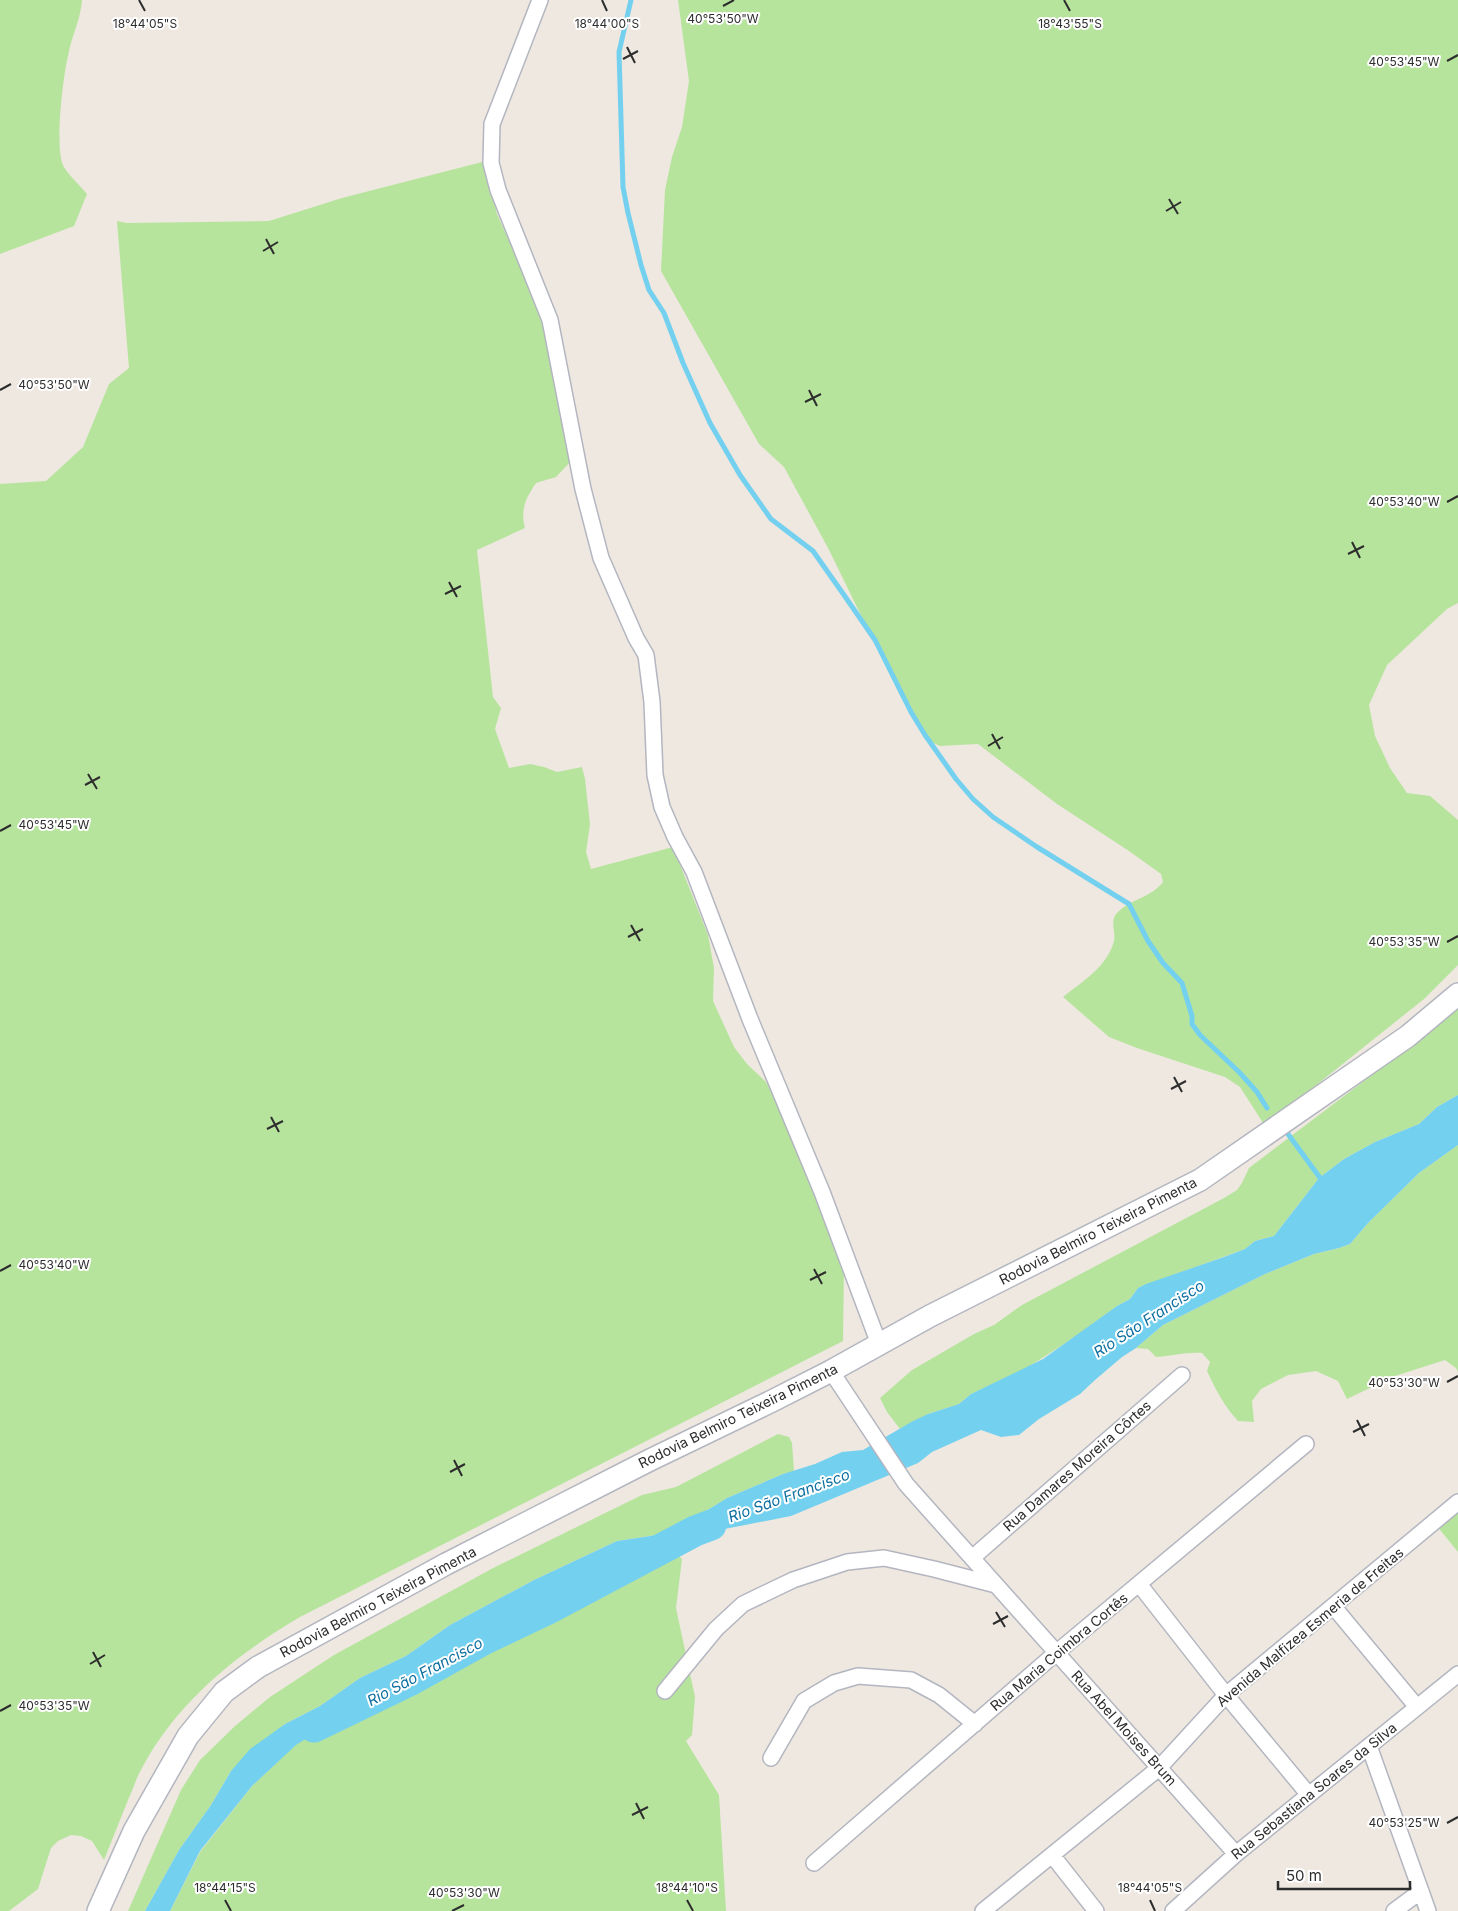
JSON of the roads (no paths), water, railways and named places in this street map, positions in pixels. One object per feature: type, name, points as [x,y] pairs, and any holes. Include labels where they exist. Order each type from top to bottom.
[{"type":"main road","name":"Rodovia Belmiro Teixeira Pimenta","points":[[98,1911],[134,1830],[188,1736],[224,1692],[258,1667],[446,1564],[650,1460],[831,1371],[930,1316],[1200,1180],[1408,1036],[1458,994]]},
{"type":"street","points":[[540,0],[492,124],[491,163],[498,190],[550,320],[583,489],[601,558],[636,638],[646,655],[652,702],[655,775],[662,807],[675,837],[694,872],[750,1019],[822,1192],[879,1344]]},
{"type":"street","name":"Rua Abel Moises Brum","points":[[831,1371],[906,1484],[1236,1854]]},
{"type":"street","name":"Rua Damares Moreira Côrtes","points":[[972,1558],[1182,1375]]},
{"type":"street","name":"Rua Maria Coimbra Cortês","points":[[814,1863],[1056,1653],[1306,1444]]},
{"type":"street","name":"Avenida Malfizea Esmeria de Freitas","points":[[984,1911],[1159,1768],[1226,1695],[1458,1502]]},
{"type":"street","points":[[665,1691],[716,1628],[743,1604],[793,1580],[847,1562],[884,1558],[996,1585]]},
{"type":"street","points":[[1139,1584],[1226,1695],[1309,1795]]},
{"type":"street","points":[[1333,1606],[1417,1708]]},
{"type":"street","name":"Rua Sebastiana Soares da Silva","points":[[1173,1911],[1236,1854],[1458,1674]]},
{"type":"street","points":[[771,1758],[804,1701],[834,1683],[858,1676],[910,1680],[940,1695],[975,1724]]},
{"type":"street","points":[[1369,1746],[1428,1911]]},
{"type":"street","points":[[1052,1855],[1096,1911]]},
{"type":"street","points":[[1394,1911],[1421,1891]]},
{"type":"water","points":[[1458,1095],[1458,1145],[1419,1173],[1368,1223],[1350,1244],[1314,1254],[1265,1274],[1163,1325],[1136,1348],[1122,1357],[1080,1394],[1039,1419],[1019,1435],[1001,1437],[981,1430],[932,1452],[918,1463],[791,1516],[699,1534],[687,1540],[666,1544],[653,1554],[635,1563],[603,1572],[503,1637],[482,1648],[458,1649],[440,1653],[424,1669],[403,1683],[370,1698],[296,1745],[252,1786],[200,1851],[170,1911],[145,1911],[179,1850],[211,1805],[231,1771],[250,1749],[285,1724],[320,1706],[360,1678],[406,1656],[450,1625],[534,1580],[617,1541],[657,1535],[685,1524],[727,1498],[783,1474],[815,1464],[842,1452],[863,1450],[913,1421],[959,1404],[971,1394],[1043,1359],[1117,1306],[1130,1299],[1138,1288],[1245,1249],[1255,1241],[1274,1236],[1319,1178],[1344,1159],[1375,1142],[1419,1124],[1437,1107]]},
{"type":"waterway","points":[[631,0],[619,52],[623,187],[641,265],[649,290],[664,313],[683,363],[710,423],[740,475],[771,519],[813,551],[844,595],[875,640],[911,712],[956,779],[973,799],[993,817],[1037,847],[1129,904],[1148,941],[1163,963],[1182,983],[1192,1016],[1192,1024],[1200,1035],[1257,1092],[1267,1108]]},
{"type":"waterway","points":[[1288,1134],[1323,1182]]},
{"type":"waterway","name":"Rio São Francisco","points":[[314,1727],[411,1680],[485,1639],[548,1609],[695,1531],[711,1525]]}]
